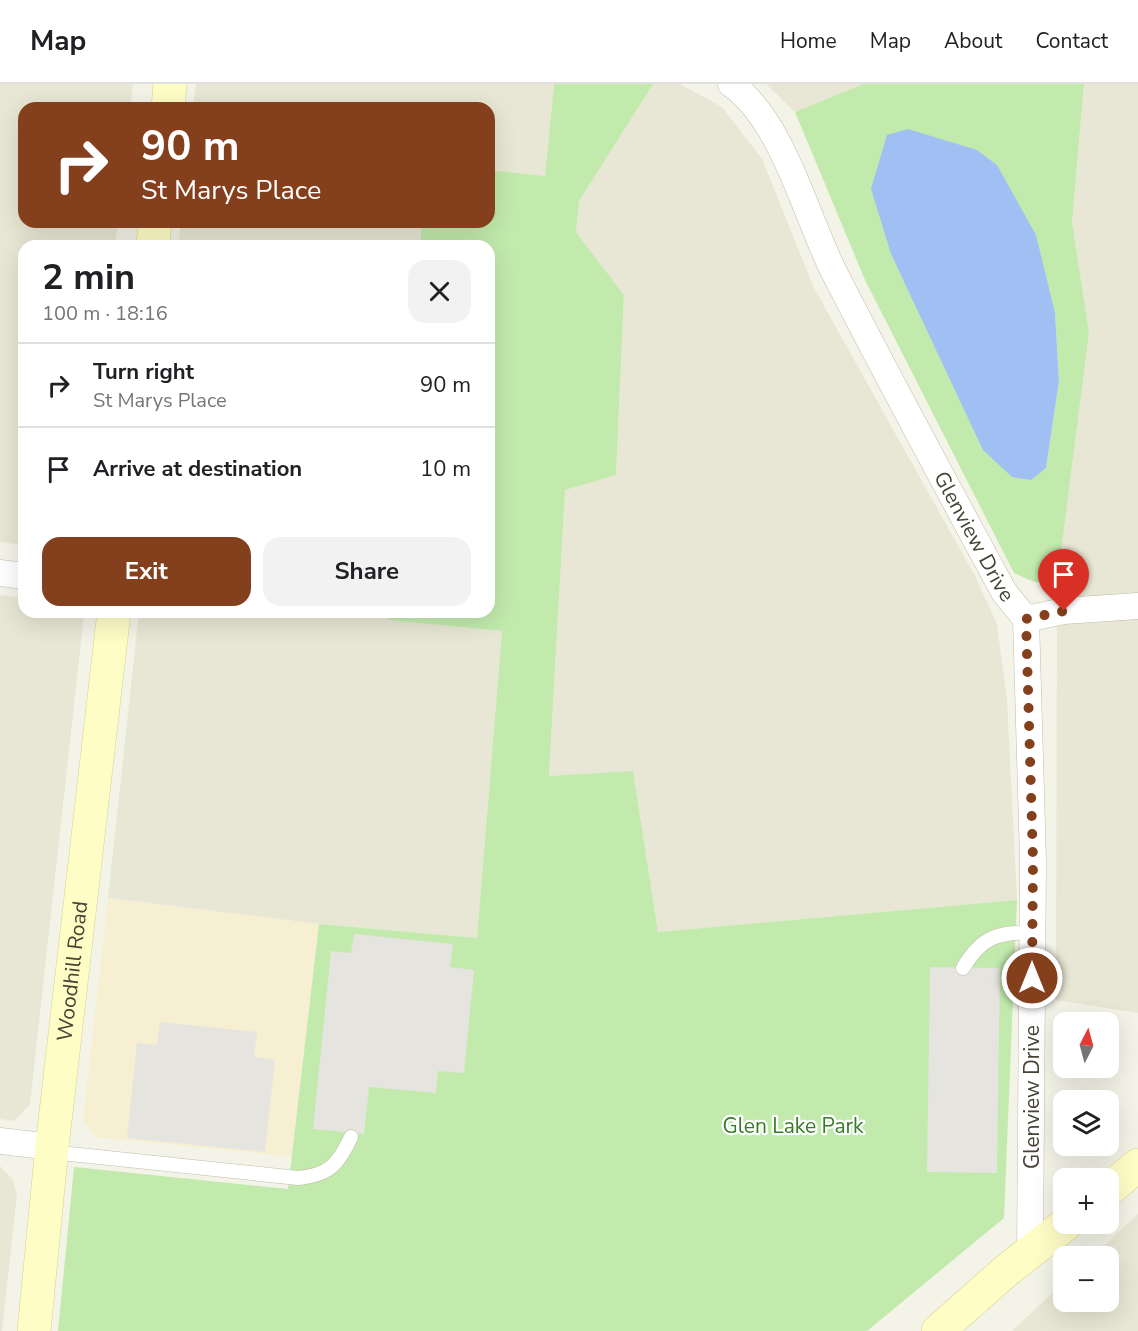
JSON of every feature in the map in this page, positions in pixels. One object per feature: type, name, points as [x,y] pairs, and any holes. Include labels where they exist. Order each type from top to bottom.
[{"type":"street","points":[[168,102],[170,84]]},
{"type":"street","name":"Glenview Drive","points":[[731,84],[742,92],[767,125],[792,173],[837,278],[999,582],[1026,619],[1032,932],[1030,1253]]},
{"type":"street","points":[[0,573],[18,575]]},
{"type":"street","points":[[1026,619],[1064,611],[1138,606]]},
{"type":"street","name":"Woodhill Road","points":[[34,1331],[52,1149],[113,618]]},
{"type":"street","points":[[0,1141],[52,1149]]},
{"type":"street","points":[[1119,1181],[1138,1165]]},
{"type":"street","points":[[938,1331],[1054,1234]]},
{"type":"lane","points":[[963,968],[973,950],[989,938],[1007,932],[1032,932]]},
{"type":"lane","points":[[52,1149],[298,1178],[314,1176],[330,1169],[342,1156],[351,1137]]},
{"type":"shaded area","points":[[0,84],[133,84],[131,102],[18,102],[18,228],[117,228],[116,240],[18,240],[18,544],[0,542]]},
{"type":"shaded area","points":[[196,84],[554,84],[545,176],[495,171],[495,102],[194,102]]},
{"type":"shaded area","points":[[653,84],[680,84],[722,107],[762,159],[814,288],[975,576],[997,624],[1007,701],[1017,900],[658,932],[633,772],[549,776],[565,490],[616,474],[624,295],[576,232],[579,200]]},
{"type":"shaded area","points":[[766,84],[863,84],[795,112]]},
{"type":"shaded area","points":[[1084,84],[1138,84],[1138,1013],[1056,1000],[1057,583],[1089,333],[1072,222]]},
{"type":"shaded area","points":[[180,228],[422,228],[420,240],[179,240]]},
{"type":"shaded area","points":[[0,595],[18,597],[18,618],[84,618],[30,1104],[14,1121],[0,1119]]},
{"type":"shaded area","points":[[138,618],[389,618],[389,620],[502,631],[477,938],[319,924],[108,898]]},
{"type":"shaded area","points":[[108,898],[319,924],[292,1157],[95,1137],[83,1120]]},
{"type":"shaded area","points":[[354,934],[453,944],[450,967],[474,970],[464,1073],[438,1071],[436,1093],[369,1087],[364,1134],[313,1129],[331,951],[351,953]]},
{"type":"shaded area","points":[[930,967],[1000,968],[997,1173],[927,1172]]},
{"type":"shaded area","points":[[160,1022],[257,1032],[254,1057],[275,1060],[265,1152],[127,1138],[137,1043],[157,1045]]},
{"type":"shaded area","points":[[0,1166],[13,1180],[17,1195],[2,1331],[0,1331]]},
{"type":"shaded area","points":[[1138,1214],[1138,1331],[1012,1331],[1053,1292],[1053,1312],[1119,1312],[1119,1246],[1104,1246]]},
{"type":"green space","name":"Glen Lake Park","points":[[554,84],[653,84],[579,201],[576,232],[624,295],[616,475],[565,490],[549,776],[633,771],[658,932],[1017,900],[1004,1218],[867,1331],[58,1331],[74,1167],[288,1189],[319,924],[477,938],[502,631],[388,620],[388,618],[495,618],[495,240],[420,240],[422,228],[495,228],[495,171],[545,176]]},
{"type":"green space","points":[[863,84],[1084,84],[1072,222],[1089,333],[1057,583],[1034,582],[1014,573],[865,280],[795,112]],"holes":[[[891,254],[1055,313],[1059,381],[1046,468],[909,291]]]},
{"type":"water","points":[[908,129],[977,150],[997,165],[1036,235],[1055,313],[1059,381],[1046,468],[1031,480],[1012,477],[983,450],[891,254],[871,189],[887,135]]},
{"type":"route","points":[[1032,978],[1033,861],[1026,619],[1064,611]]}]
